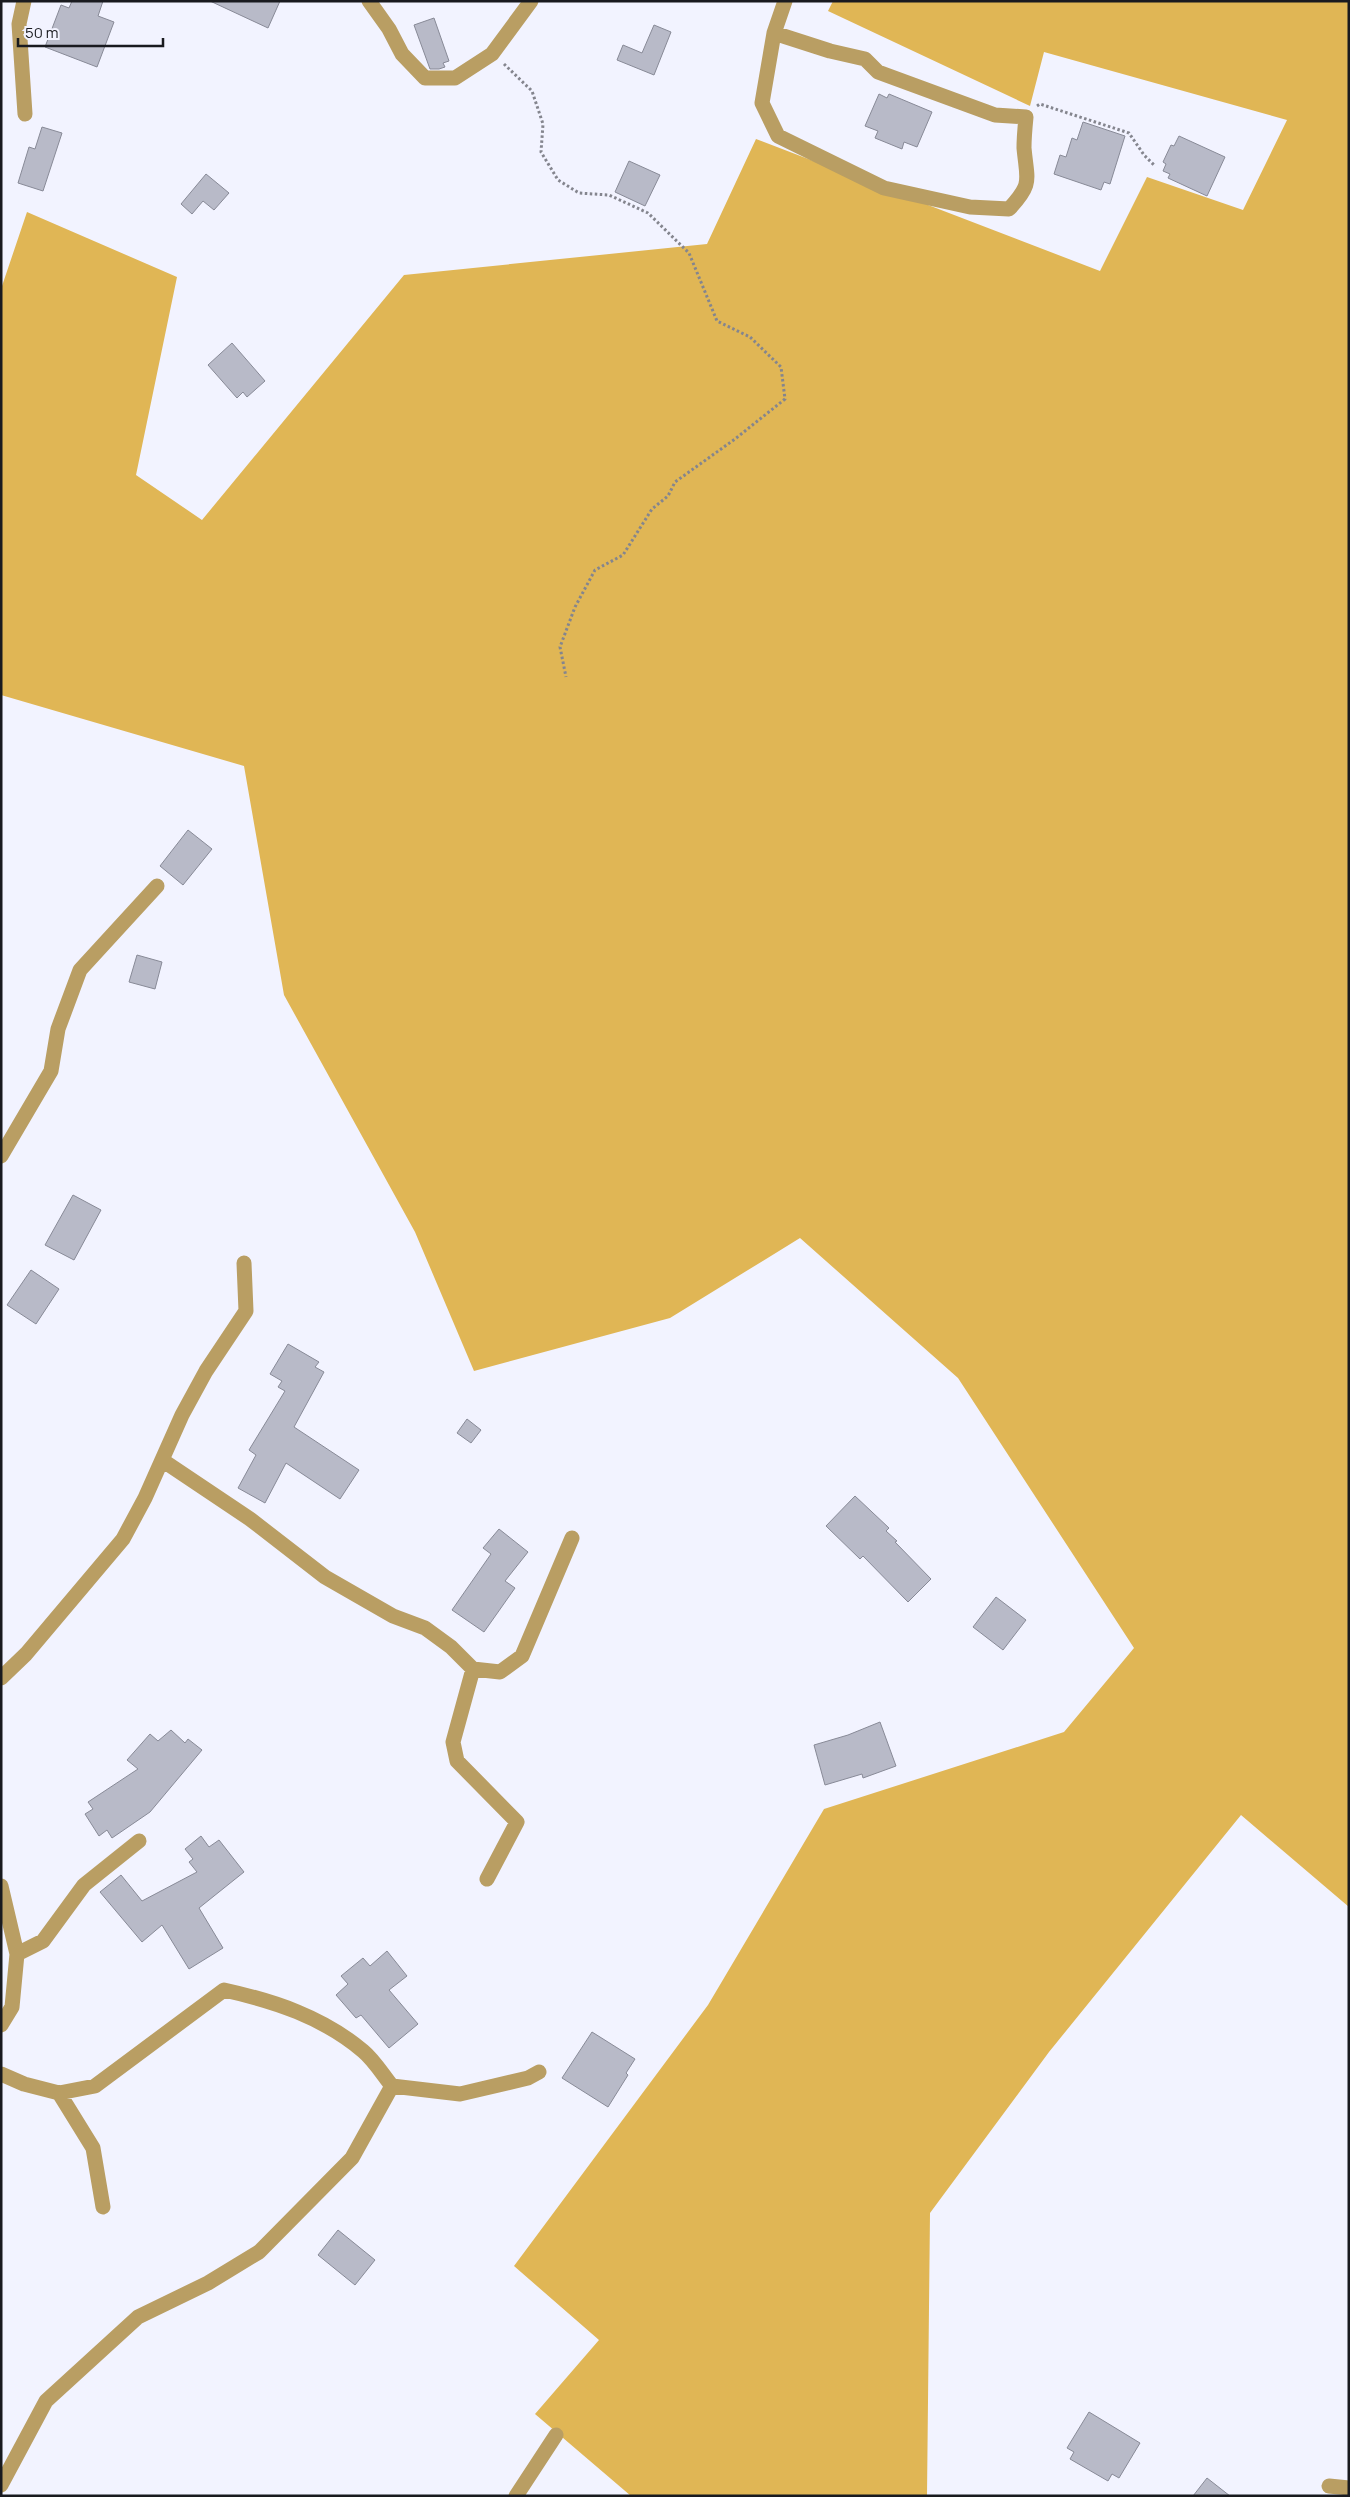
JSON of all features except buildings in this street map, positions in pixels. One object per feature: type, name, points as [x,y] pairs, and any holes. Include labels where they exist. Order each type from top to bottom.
[{"type":"street","points":[[24,1],[18,24],[26,114]]},
{"type":"street","points":[[368,1],[389,29],[402,54],[425,78],[455,78],[492,54],[531,1]]},
{"type":"street","points":[[774,33],[830,51],[865,59],[878,72],[995,115],[1026,117],[1024,147],[1028,178],[1024,193],[1010,209],[970,207],[884,188],[778,136],[762,103],[774,33],[785,1]]},
{"type":"street","points":[[1,1156],[52,1071],[58,1029],[80,970],[157,886]]},
{"type":"street","points":[[1,1678],[26,1654],[123,1539],[182,1415],[206,1371],[246,1311],[244,1263]]},
{"type":"street","points":[[162,1460],[250,1519],[324,1577],[393,1616],[425,1628],[452,1647],[473,1669],[500,1672],[522,1656],[572,1538]]},
{"type":"street","points":[[473,1669],[453,1742],[458,1761],[517,1822],[487,1879]]},
{"type":"street","points":[[16,1954],[43,1942],[84,1885],[139,1841]]},
{"type":"street","points":[[1,1886],[16,1954],[12,2006],[1,2025]]},
{"type":"street","points":[[1,2074],[24,2084],[59,2093],[95,2086],[224,1990],[262,1998],[311,2017],[363,2051],[392,2086],[460,2094],[528,2078],[539,2072]]},
{"type":"street","points":[[1,2485],[46,2401],[138,2317],[208,2283],[259,2252],[352,2158],[392,2086]]},
{"type":"street","points":[[59,2093],[93,2148],[103,2208]]},
{"type":"street","points":[[516,2496],[556,2435]]},
{"type":"street","points":[[1329,2486],[1349,2488]]},
{"type":"path","points":[[492,54],[532,91],[542,124],[541,152],[558,180],[579,193],[609,196],[648,213],[689,253],[717,321],[750,337],[781,367],[785,399],[736,439],[675,482],[668,496],[652,509],[623,555],[595,570],[575,607],[560,647],[566,677]]},
{"type":"path","points":[[1026,117],[1040,104],[1106,124],[1129,133],[1144,156],[1155,166]]},
{"type":"shaded area","points":[[833,1],[1349,1],[1349,1907],[1241,1815],[1049,2052],[930,2213],[927,2496],[631,2496],[535,2414],[599,2340],[514,2266],[708,2005],[824,1809],[1064,1732],[1134,1648],[958,1378],[800,1238],[670,1318],[474,1371],[415,1232],[284,995],[244,766],[1,695],[1,289],[27,212],[177,277],[136,475],[202,520],[404,275],[707,244],[756,139],[1100,271],[1147,177],[1243,210],[1287,120],[1044,52],[1030,106],[828,11]]}]
